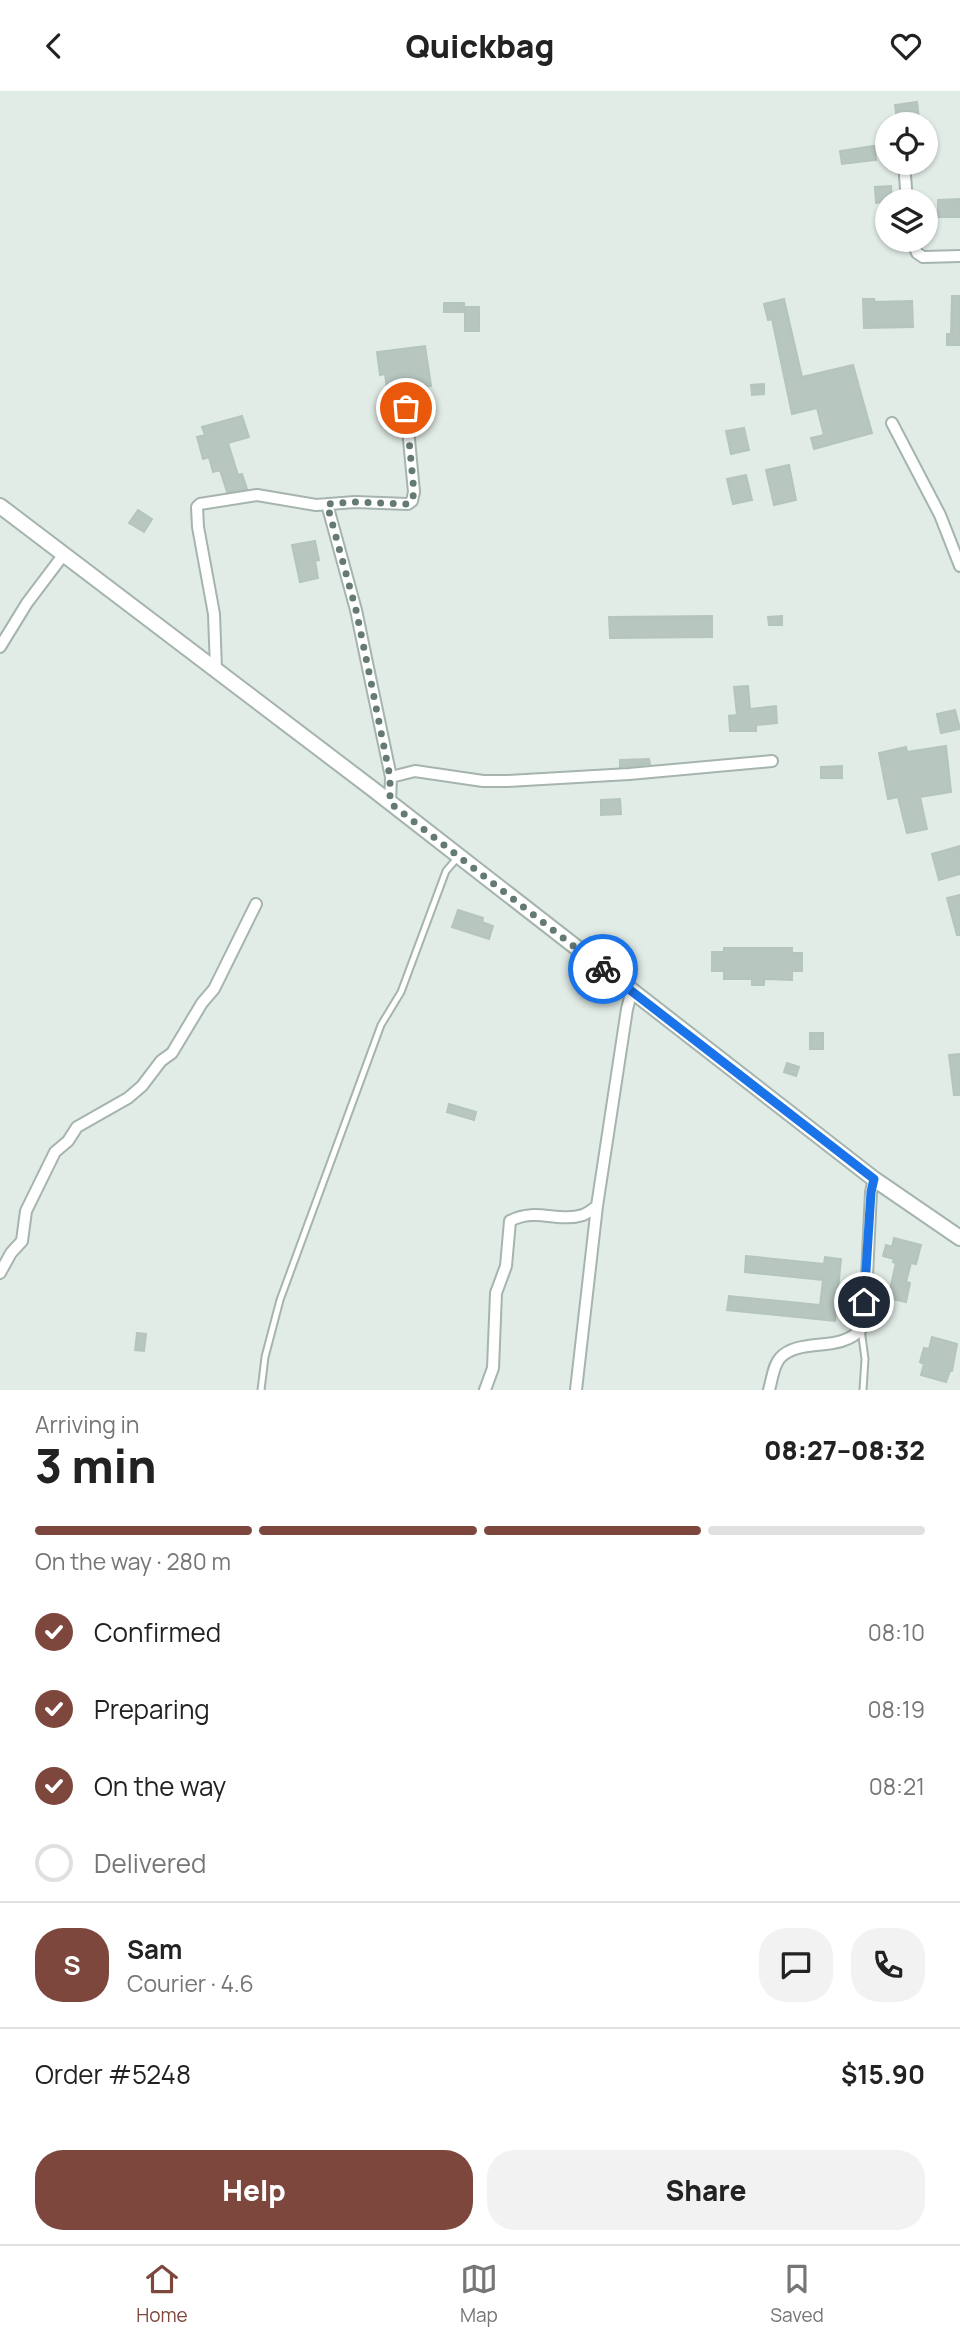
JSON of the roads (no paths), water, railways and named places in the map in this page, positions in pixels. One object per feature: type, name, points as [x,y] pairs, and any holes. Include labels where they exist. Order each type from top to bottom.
[{"type":"street","points":[[917,252],[923,257],[960,256]]},
{"type":"street","points":[[216,669],[214,614],[198,527],[197,507],[200,504],[257,495],[305,504],[408,504],[412,501],[414,492],[406,408]]},
{"type":"street","points":[[892,423],[940,515],[960,566]]},
{"type":"street","points":[[327,504],[356,610],[390,777],[390,803]]},
{"type":"street","points":[[0,506],[459,856],[874,1179],[960,1238]]},
{"type":"street","points":[[0,647],[27,603],[64,554]]},
{"type":"street","points":[[390,777],[415,771],[483,781],[507,781],[629,774],[772,761]]},
{"type":"street","points":[[0,1273],[11,1253],[22,1241],[26,1211],[55,1152],[68,1141],[77,1127],[128,1098],[172,1053],[202,1003],[214,989],[256,904]]},
{"type":"street","points":[[576,1390],[597,1206],[632,990]]},
{"type":"street","points":[[769,1390],[779,1359],[791,1350],[851,1339],[862,1329],[874,1179]]},
{"type":"street","points":[[485,1390],[493,1367],[496,1293],[506,1266],[510,1221],[523,1214],[572,1217],[584,1215],[597,1206]]},
{"type":"lane","points":[[261,1390],[265,1357],[280,1300],[381,1025],[401,992],[446,871],[459,856]]},
{"type":"lane","points":[[862,1329],[865,1359],[863,1390]]}]
